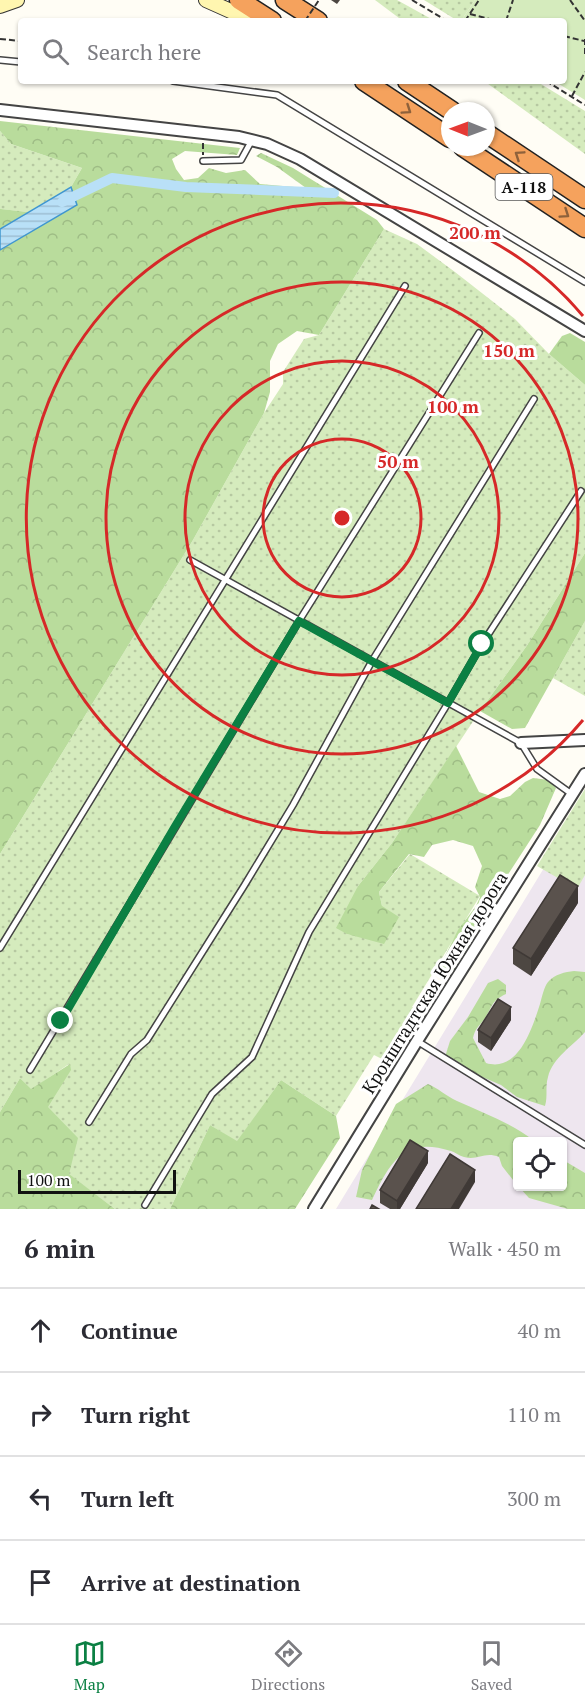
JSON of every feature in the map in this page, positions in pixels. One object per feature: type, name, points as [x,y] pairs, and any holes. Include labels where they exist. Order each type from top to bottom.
[{"type":"highway","points":[[239,0],[267,18]]},
{"type":"highway","points":[[285,0],[313,18]]},
{"type":"highway","points":[[369,84],[441,132]]},
{"type":"highway","points":[[412,84],[441,104]]},
{"type":"highway","name":"А-118","points":[[495,140],[585,200]]},
{"type":"highway","name":"А-118","points":[[477,156],[585,228]]},
{"type":"street","points":[[0,6],[17,0]]},
{"type":"street","points":[[206,0],[247,18]]},
{"type":"street","points":[[0,110],[203,133],[267,144],[300,159],[585,331]]},
{"type":"street","points":[[521,743],[585,740]]},
{"type":"street","name":"Кронштадтская Южная дорога","points":[[314,1209],[585,774]]},
{"type":"lane","points":[[0,60],[18,62]]},
{"type":"lane","points":[[194,84],[277,96],[585,282]]},
{"type":"lane","points":[[203,161],[241,160],[252,140]]},
{"type":"lane","points":[[0,948],[405,286]]},
{"type":"lane","points":[[30,1070],[299,621],[479,333]]},
{"type":"lane","points":[[89,1122],[131,1054],[147,1040],[244,886],[293,805],[372,661],[534,399]]},
{"type":"lane","points":[[145,1205],[212,1094],[252,1057],[309,932],[482,644],[581,491]]},
{"type":"lane","points":[[190,560],[521,743],[537,769],[573,795]]},
{"type":"lane","points":[[417,1041],[585,1145]]},
{"type":"path","points":[[299,10],[319,0]]},
{"type":"path","points":[[412,0],[442,18]]},
{"type":"path","points":[[467,18],[479,0]]},
{"type":"path","points":[[507,18],[513,0]]},
{"type":"path","points":[[570,0],[585,21]]},
{"type":"path","points":[[470,14],[485,18]]},
{"type":"path","points":[[567,37],[584,40],[585,54]]},
{"type":"path","points":[[0,39],[18,41]]},
{"type":"path","points":[[572,96],[585,72]]},
{"type":"path","points":[[551,84],[585,105]]},
{"type":"path","points":[[203,133],[203,161]]},
{"type":"shaded area","points":[[558,845],[585,861],[585,1209],[336,1209]]},
{"type":"green space","points":[[375,0],[397,0],[430,18],[399,18]]},
{"type":"green space","points":[[424,0],[475,0],[463,18],[453,18]]},
{"type":"green space","points":[[475,0],[585,0],[585,100],[559,84],[567,84],[567,18],[463,18]]},
{"type":"green space","points":[[488,84],[541,84],[585,111],[585,154]]},
{"type":"green space","points":[[0,121],[240,148],[237,155],[185,151],[172,159],[184,180],[198,178],[209,168],[226,173],[245,170],[260,184],[306,188],[277,167],[256,156],[261,153],[293,168],[377,220],[384,229],[319,335],[297,331],[278,344],[270,361],[270,392],[264,413],[193,540],[0,854],[0,250],[76,205],[71,187],[82,168],[11,144],[0,131]]},
{"type":"green space","points":[[0,131],[11,144],[82,168],[71,187],[28,212],[0,209]]},
{"type":"green space","points":[[1,209],[28,212],[0,229]]},
{"type":"green space","points":[[384,229],[417,244],[455,272],[515,319],[549,354],[585,385],[585,553],[528,644],[480,711],[392,843],[358,886],[347,934],[358,936],[382,906],[379,892],[410,854],[480,896],[412,1007],[422,1012],[390,1063],[374,1055],[336,1116],[281,1080],[237,1142],[210,1125],[170,1209],[115,1209],[68,1174],[77,1138],[47,1107],[69,1064],[31,1090],[20,1078],[0,1112],[0,854],[193,540],[264,413],[283,384],[283,372],[304,339],[319,335]]},
{"type":"green space","points":[[570,333],[585,342],[585,385],[549,354],[562,336]]},
{"type":"green space","points":[[585,553],[585,621],[525,728],[512,729],[480,711],[528,644]]},
{"type":"green space","points":[[585,621],[585,696],[553,678]]},
{"type":"green space","points":[[456,746],[479,792],[500,799],[510,796],[533,778],[549,780],[556,788],[540,825],[485,910],[465,956],[454,970],[445,975],[436,974],[458,930],[480,897],[475,887],[482,866],[473,846],[453,840],[432,845],[424,857],[409,854],[379,892],[382,906],[399,917],[384,944],[347,934],[336,928],[358,886],[392,843]]},
{"type":"green space","points":[[585,789],[585,875],[577,889],[537,866]]},
{"type":"green space","points":[[574,971],[585,972],[585,1032],[558,1058],[550,1070],[545,1106],[517,1097],[501,1085],[445,1057],[450,1041],[468,1017],[488,983],[498,979],[506,985],[506,994],[494,1003],[473,1038],[486,1063],[507,1062],[522,1047],[528,1036],[548,982],[557,975]]},
{"type":"green space","points":[[70,1064],[71,1070],[48,1107],[78,1138],[69,1174],[115,1209],[0,1209],[0,1112],[20,1078],[31,1089]]},
{"type":"green space","points":[[281,1080],[336,1116],[340,1138],[295,1209],[170,1209],[210,1125],[237,1141]]},
{"type":"green space","points":[[428,1084],[525,1135],[528,1137],[513,1137],[513,1180],[502,1166],[499,1157],[494,1155],[469,1158],[435,1147],[421,1147],[410,1150],[393,1164],[385,1174],[372,1200],[356,1197],[362,1170],[396,1104]]},
{"type":"green space","points":[[567,1162],[585,1173],[585,1209],[568,1209],[529,1198],[523,1191],[567,1191]]},
{"type":"water","points":[[71,187],[77,205],[0,250],[0,229]]},
{"type":"building","points":[[560,875],[578,886],[531,959],[513,948]]},
{"type":"building","points":[[498,999],[511,1007],[491,1038],[478,1030]]},
{"type":"building","points":[[410,1140],[428,1151],[397,1201],[380,1190]]},
{"type":"building","points":[[450,1154],[475,1170],[451,1209],[416,1209]]},
{"type":"waterway","points":[[62,202],[112,178],[186,187],[334,193]]},
{"type":"route","points":[[61,1021],[299,621],[448,703],[482,644]]}]
